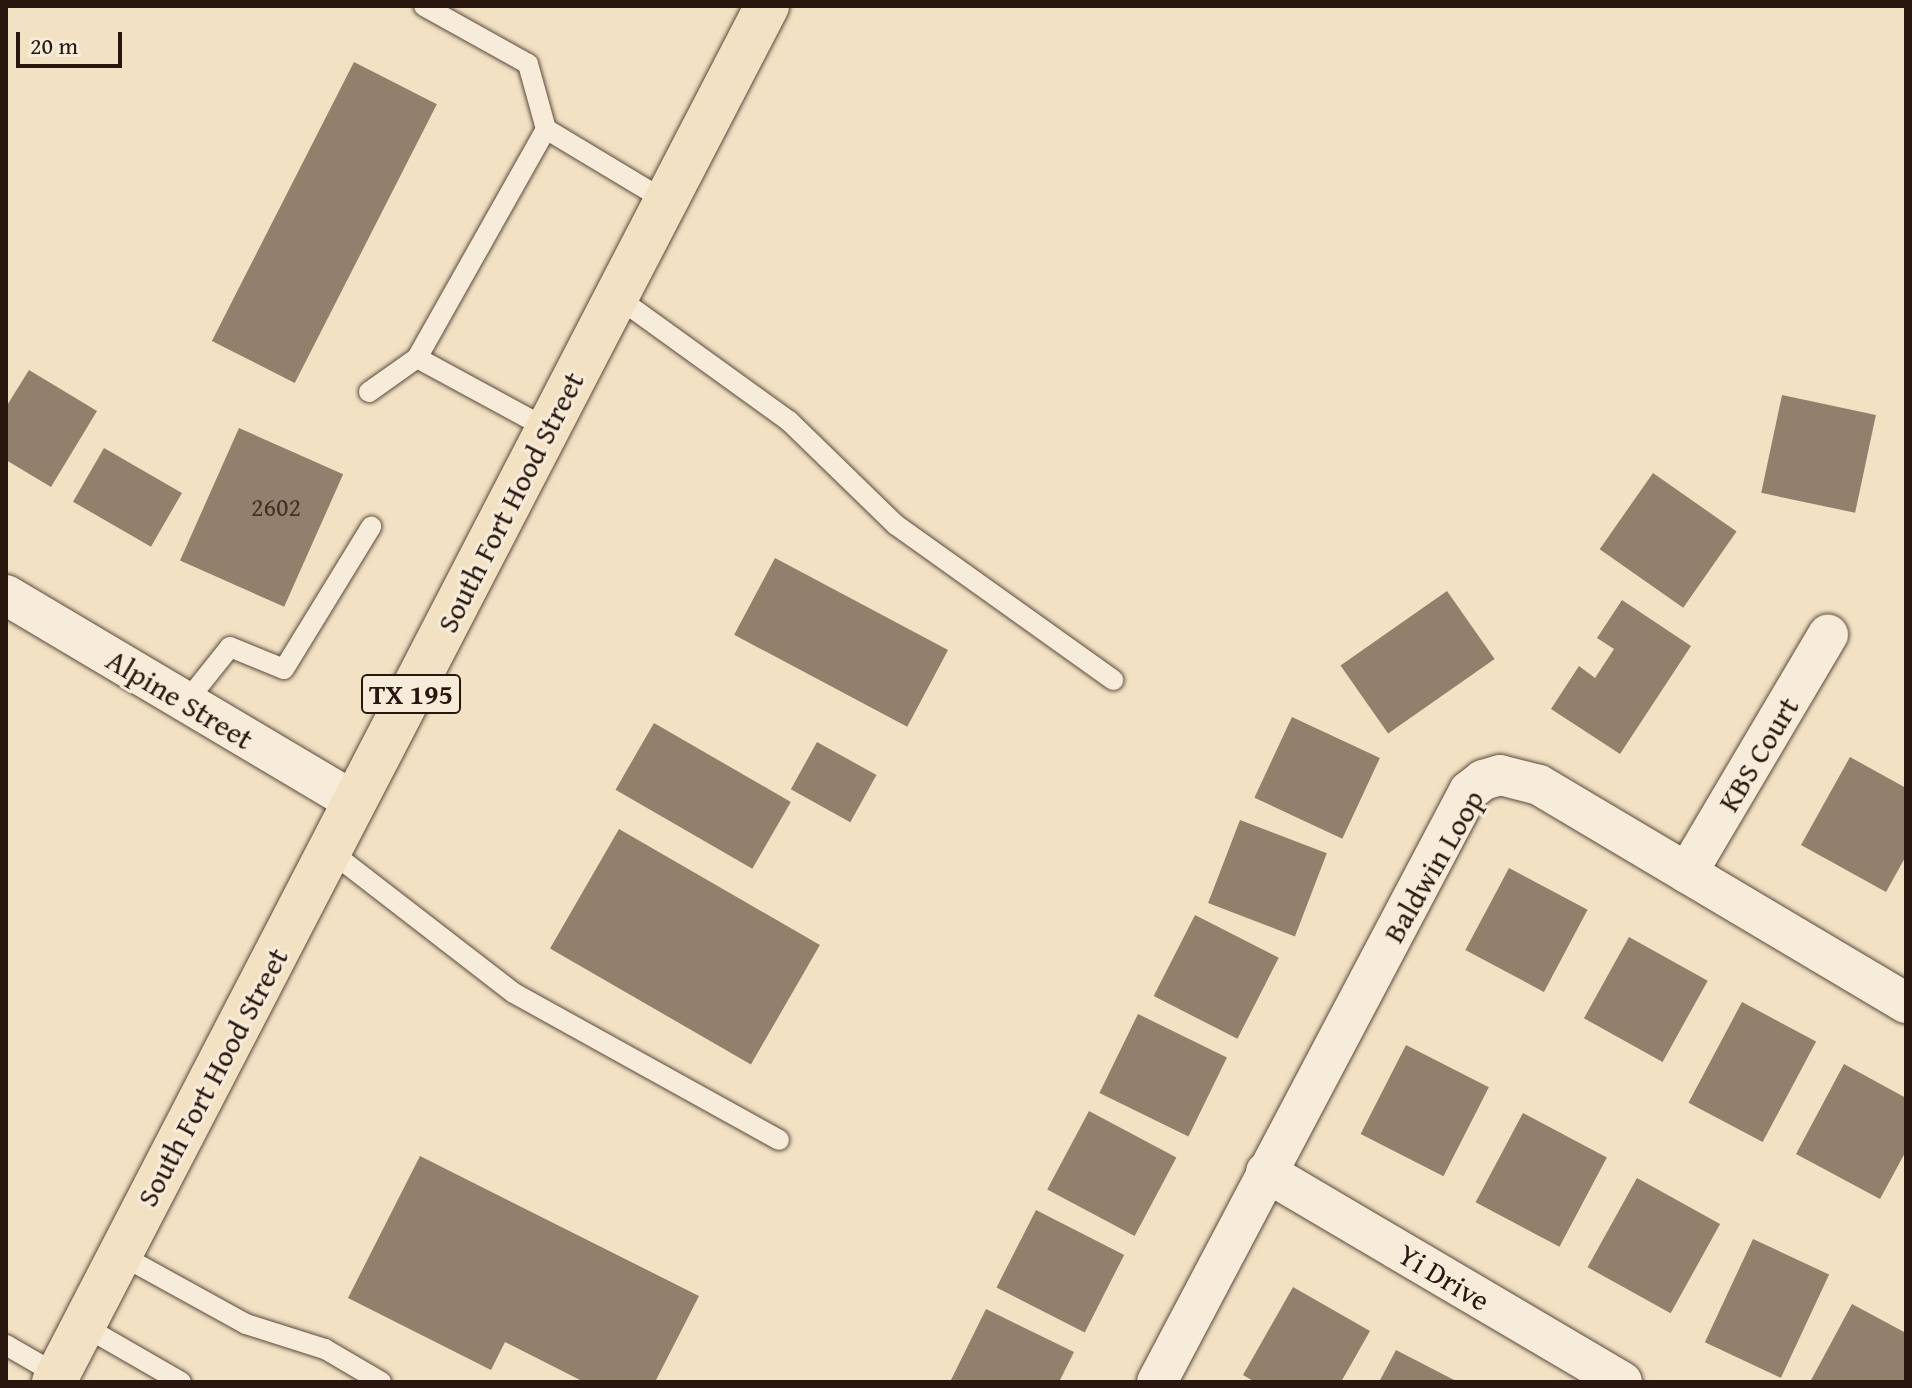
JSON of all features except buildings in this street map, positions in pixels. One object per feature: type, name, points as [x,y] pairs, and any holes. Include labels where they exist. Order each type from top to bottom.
[{"type":"highway","name":"South Fort Hood Street","points":[[56,1378],[767,6]]},
{"type":"street","name":"Alpine Street","points":[[6,595],[355,802]]},
{"type":"street","name":"KBS Court","points":[[1687,873],[1828,635]]},
{"type":"street","name":"Baldwin Loop","points":[[1157,1382],[1469,791],[1483,780],[1510,776],[1539,785],[1906,1003]]},
{"type":"street","name":"Yi Drive","points":[[1266,1172],[1622,1382]]},
{"type":"lane","points":[[424,6],[528,64],[546,129],[666,201]]},
{"type":"lane","points":[[369,392],[417,358],[546,129]]},
{"type":"lane","points":[[617,297],[789,421],[896,525],[1113,680]]},
{"type":"lane","points":[[417,358],[548,429]]},
{"type":"lane","points":[[186,702],[230,647],[284,669],[371,527]]},
{"type":"lane","points":[[330,851],[514,993],[779,1140]]},
{"type":"lane","points":[[119,1254],[246,1324],[325,1349],[381,1382]]},
{"type":"lane","points":[[82,1325],[181,1382]]},
{"type":"lane","points":[[6,1345],[56,1378]]}]
